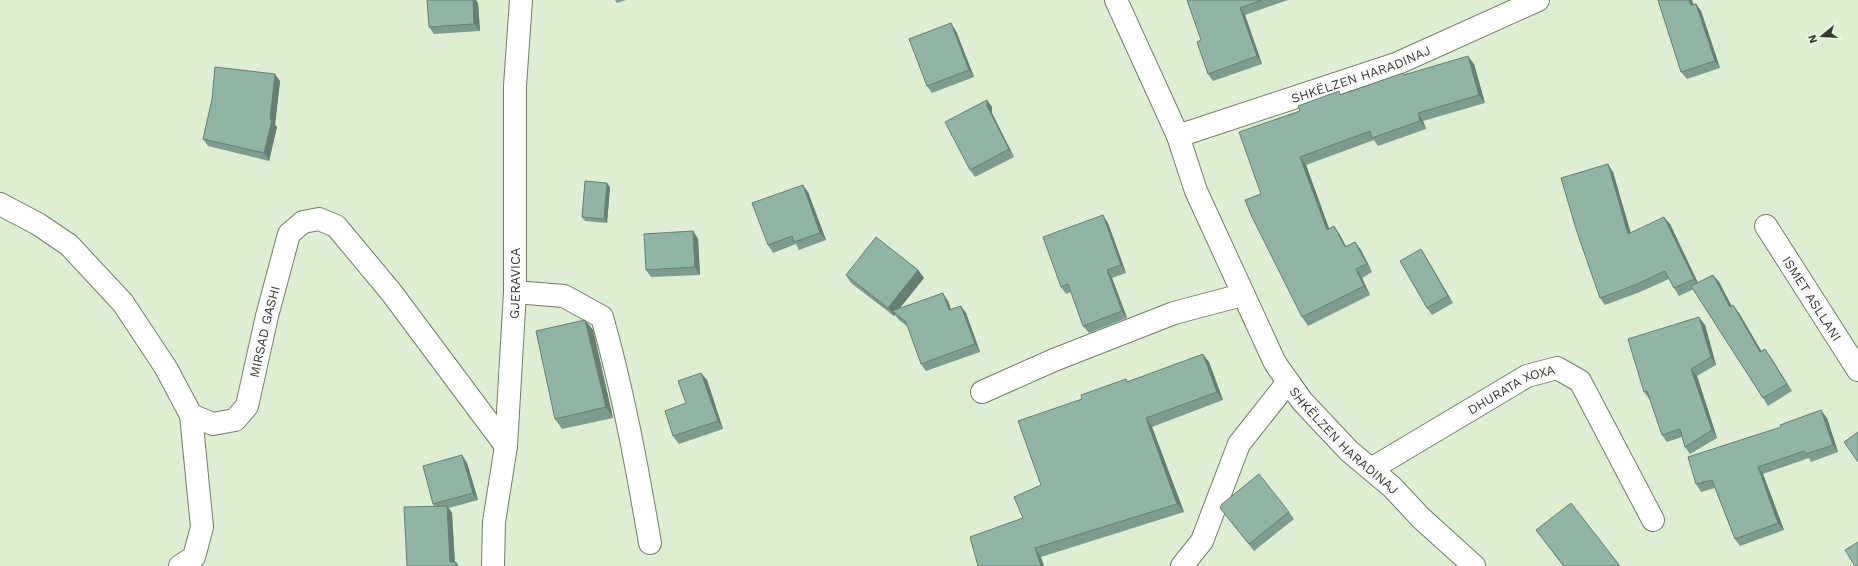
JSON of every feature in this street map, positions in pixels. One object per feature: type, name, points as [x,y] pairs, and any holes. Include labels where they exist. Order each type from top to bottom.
[{"type":"street","name":"GJERAVICA","points":[[493,566],[494,522],[506,446],[515,292],[515,86],[521,0]]},
{"type":"street","name":"SHKËLZEN HARADINAJ","points":[[1116,0],[1178,136],[1196,191],[1242,295],[1275,363],[1302,401],[1349,451],[1371,469],[1474,566]]},
{"type":"street","name":"SHKËLZEN HARADINAJ","points":[[1178,136],[1396,64],[1538,0]]},
{"type":"street","points":[[0,204],[38,224],[69,245],[124,303],[166,368],[191,415],[202,526],[194,557],[180,566]]},
{"type":"street","name":"MIRSAD GASHI","points":[[191,415],[213,424],[220,423],[235,420],[247,406],[266,316],[289,234],[303,222],[319,219],[336,226],[391,292],[506,446]]},
{"type":"street","name":"ISMET ASLLANI","points":[[1766,226],[1858,370]]},
{"type":"street","points":[[515,292],[564,296],[602,317],[613,356],[634,451],[650,543]]},
{"type":"street","points":[[982,392],[1054,360],[1174,312],[1242,295]]},
{"type":"street","name":"DHURATA XOXA","points":[[1371,469],[1528,376],[1557,368],[1580,381],[1653,520]]},
{"type":"street","points":[[1182,566],[1202,541],[1239,444],[1288,382]]},
{"type":"street","points":[[200,536],[208,566]]},
{"type":"building","points":[[427,0],[473,0],[474,24],[429,27]]},
{"type":"building","points":[[1187,0],[1262,0],[1240,8],[1257,56],[1208,74],[1197,42],[1201,40]]},
{"type":"building","points":[[1658,0],[1689,0],[1691,5],[1696,4],[1715,61],[1681,72]]},
{"type":"building","points":[[951,23],[969,70],[927,86],[909,39]]},
{"type":"building","points":[[1468,56],[1479,95],[1418,113],[1420,121],[1372,138],[1370,131],[1300,157],[1327,230],[1334,226],[1345,247],[1355,242],[1367,264],[1356,269],[1364,286],[1302,317],[1245,200],[1261,194],[1239,132],[1300,111],[1298,106],[1339,91],[1340,95],[1403,73],[1404,75]]},
{"type":"building","points":[[215,67],[275,74],[270,119],[272,120],[264,153],[203,139],[212,99]]},
{"type":"building","points":[[987,100],[987,106],[1009,149],[970,170],[945,122]]},
{"type":"building","points":[[1608,164],[1628,234],[1664,217],[1694,279],[1674,288],[1665,271],[1635,285],[1600,298],[1577,232],[1561,178]]},
{"type":"building","points":[[585,181],[607,183],[604,219],[582,217]]},
{"type":"building","points":[[803,185],[820,233],[794,242],[792,236],[768,245],[752,203]]},
{"type":"building","points":[[1103,215],[1121,265],[1107,270],[1122,311],[1083,326],[1068,284],[1061,287],[1043,237]]},
{"type":"building","points":[[693,231],[695,267],[646,270],[644,234]]},
{"type":"building","points":[[876,237],[918,270],[888,308],[846,275]]},
{"type":"building","points":[[1421,249],[1448,296],[1427,308],[1400,261]]},
{"type":"building","points":[[1713,275],[1730,307],[1733,305],[1760,352],[1765,349],[1787,384],[1763,398],[1691,286]]},
{"type":"building","points":[[943,293],[949,310],[961,306],[975,344],[921,364],[906,322],[892,311]]},
{"type":"building","points":[[1699,317],[1711,357],[1691,369],[1712,430],[1685,447],[1680,429],[1662,435],[1647,391],[1644,392],[1628,339]]},
{"type":"building","points":[[585,320],[606,407],[555,419],[536,331]]},
{"type":"building","points":[[1203,354],[1217,392],[1146,418],[1177,504],[1035,548],[1041,566],[978,566],[970,537],[1023,518],[1014,497],[1041,485],[1018,421],[1082,399],[1081,395],[1126,379],[1127,382]]},
{"type":"building","points":[[701,373],[718,421],[673,436],[665,411],[686,403],[678,381]]},
{"type":"building","points":[[1821,410],[1833,445],[1806,454],[1804,451],[1758,467],[1778,523],[1735,539],[1712,480],[1696,484],[1688,457],[1781,427],[1780,425]]},
{"type":"building","points":[[1858,432],[1858,462],[1844,442]]},
{"type":"building","points":[[462,455],[473,493],[433,504],[423,466]]},
{"type":"building","points":[[1259,474],[1289,512],[1249,544],[1220,508],[1222,504]]},
{"type":"building","points":[[1571,503],[1620,566],[1564,566],[1536,530]]},
{"type":"building","points":[[447,506],[450,562],[456,562],[456,566],[407,566],[404,507]]},
{"type":"building","points":[[1858,542],[1858,566],[1855,566],[1845,550]]}]
